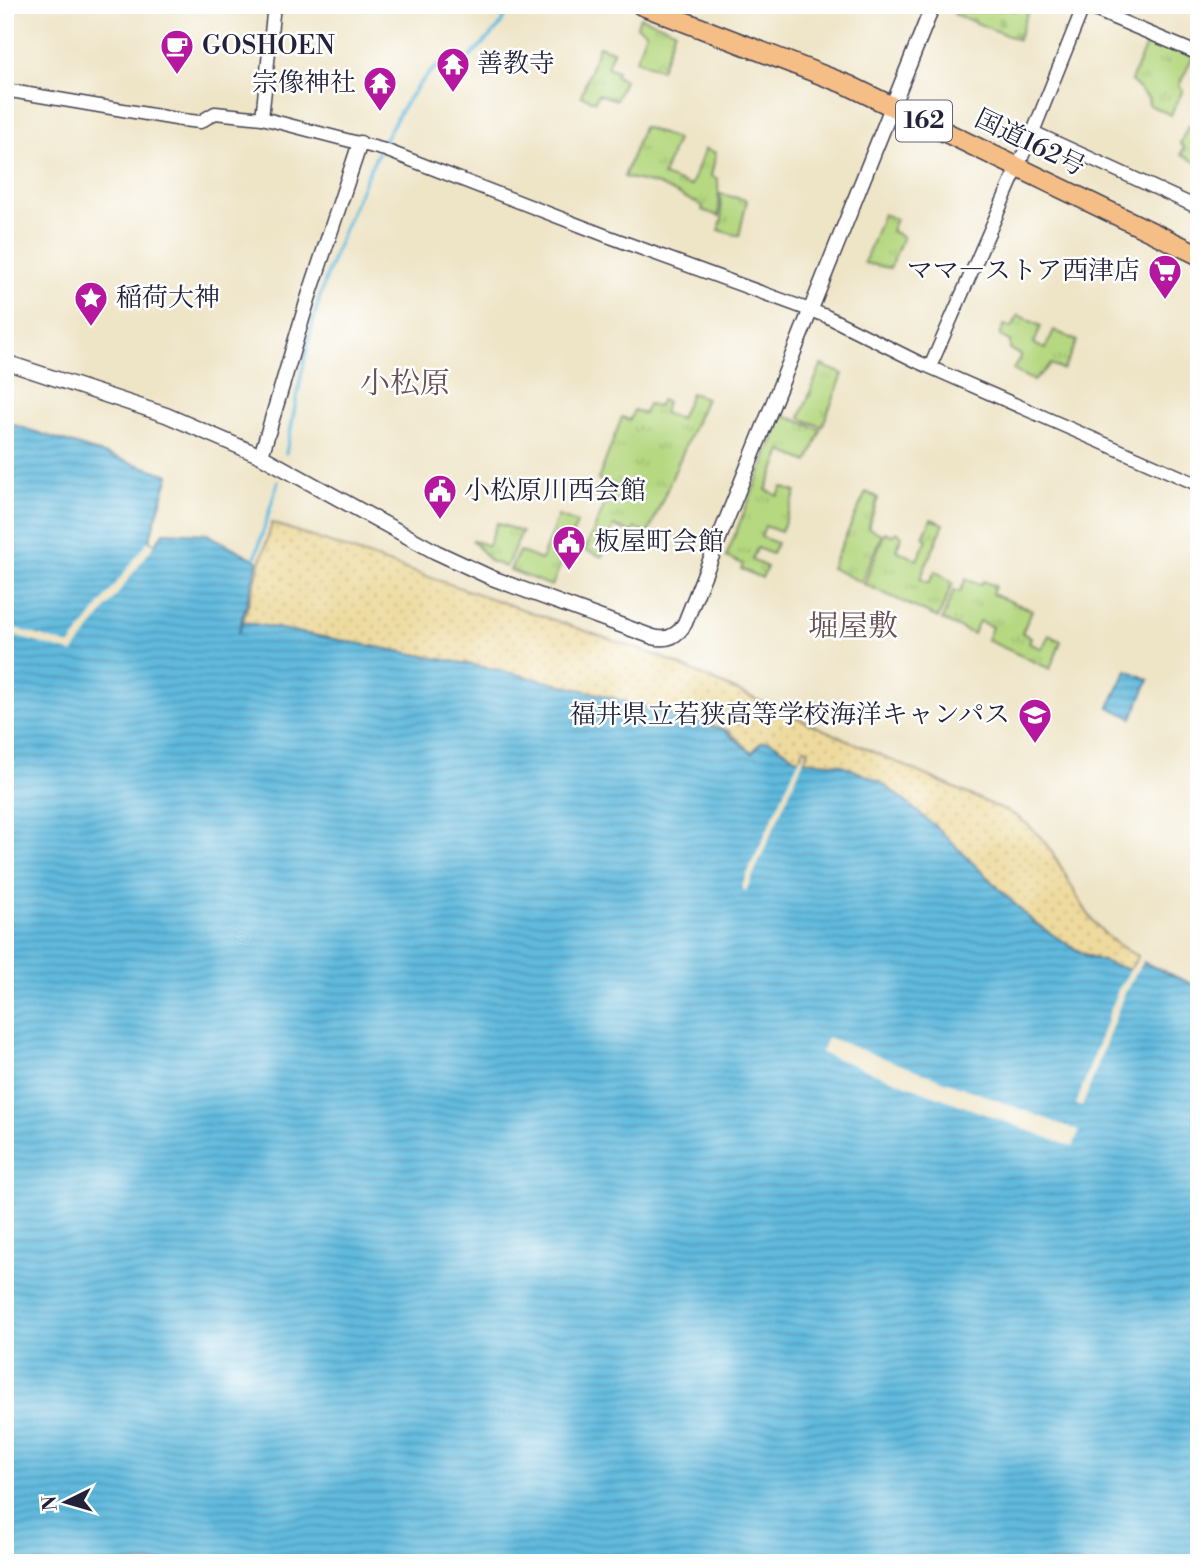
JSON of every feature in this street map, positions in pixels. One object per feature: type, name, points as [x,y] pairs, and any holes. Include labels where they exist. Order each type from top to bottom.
[{"type":"highway","name":"国道162号","points":[[641,5],[892,105],[1199,255]]},
{"type":"street","points":[[262,118],[274,5]]},
{"type":"street","points":[[5,362],[166,415],[261,456],[436,552],[492,578],[653,637],[668,638],[679,633],[685,623],[933,5]]},
{"type":"street","points":[[930,367],[1033,132],[1084,5],[1199,54]]},
{"type":"street","points":[[5,90],[200,122],[215,113],[262,118],[382,148],[607,236],[811,310],[930,367],[1199,485]]},
{"type":"street","points":[[1033,132],[1199,208]]},
{"type":"street","points":[[261,456],[308,299],[360,143]]},
{"type":"green space","points":[[957,5],[1030,5],[1018,40],[954,14]]},
{"type":"green space","points":[[640,17],[675,30],[661,70],[636,60],[646,32],[637,26]]},
{"type":"green space","points":[[1149,37],[1193,56],[1179,86],[1183,90],[1171,115],[1149,105],[1148,98],[1131,81]]},
{"type":"green space","points":[[599,46],[613,51],[607,67],[617,71],[615,76],[624,80],[616,100],[598,94],[595,101],[581,96]]},
{"type":"green space","points":[[1188,126],[1199,131],[1199,164],[1181,154],[1184,147],[1180,144]]},
{"type":"green space","points":[[643,127],[677,139],[663,176],[691,186],[705,149],[716,153],[711,176],[718,179],[719,216],[702,210],[703,206],[659,185],[624,177]]},
{"type":"green space","points":[[720,194],[747,200],[739,236],[719,230],[722,219]]},
{"type":"green space","points":[[883,214],[896,219],[891,231],[903,237],[890,268],[864,263]]},
{"type":"green space","points":[[1018,315],[1041,326],[1034,344],[1045,349],[1054,330],[1077,341],[1063,370],[1051,364],[1034,381],[1013,370],[1021,355],[1010,349],[1010,341],[1000,336],[1004,325],[1012,328]]},
{"type":"green space","points":[[821,365],[843,374],[822,427],[800,418]]},
{"type":"green space","points":[[691,393],[706,398],[648,534],[635,528],[632,533],[614,526],[602,557],[585,550],[613,486],[598,480],[622,417],[630,420],[634,410],[644,414],[648,404],[657,407],[661,400],[667,402],[663,413],[680,419]]},
{"type":"green space","points":[[783,415],[821,430],[808,462],[782,451],[766,490],[778,496],[782,487],[796,492],[781,532],[765,526],[761,537],[777,543],[772,554],[757,548],[752,560],[767,567],[762,578],[741,569],[743,564],[726,557]]},
{"type":"green space","points":[[866,492],[878,498],[868,528],[882,534],[861,582],[831,568]]},
{"type":"green space","points":[[558,516],[577,523],[552,586],[510,570],[519,551],[541,560]]},
{"type":"green space","points":[[931,519],[944,524],[920,579],[929,583],[935,571],[953,583],[938,618],[864,584],[885,532],[892,535],[897,532],[902,536],[896,550],[917,560],[927,539],[923,537]]},
{"type":"green space","points":[[497,523],[522,532],[506,567],[490,561],[472,540],[488,546]]},
{"type":"green space","points":[[966,579],[980,585],[983,581],[995,586],[992,594],[1032,610],[1022,633],[1031,637],[1029,643],[1042,649],[1049,635],[1061,641],[1050,669],[987,640],[992,627],[979,621],[973,634],[942,620],[954,590],[960,592]]},
{"type":"sand","points":[[272,523],[661,657],[1015,815],[1035,832],[1050,850],[1084,908],[1098,926],[1115,942],[1138,956],[1130,970],[1104,962],[1057,938],[1014,905],[889,789],[851,769],[829,763],[804,761],[809,749],[804,748],[799,760],[776,744],[761,742],[752,753],[729,731],[595,693],[494,669],[243,622]]},
{"type":"water","points":[[5,422],[169,475],[149,541],[155,544],[164,532],[207,534],[258,561],[238,634],[243,622],[494,669],[595,693],[723,729],[752,753],[761,742],[770,741],[799,760],[840,764],[881,782],[936,827],[1033,922],[1086,956],[1136,972],[1143,962],[1199,987],[1199,1563],[5,1563]]},
{"type":"water","points":[[1127,670],[1149,680],[1132,718],[1109,707]]},
{"type":"pier","points":[[148,541],[155,544],[73,653],[5,633],[5,625],[70,645]]},
{"type":"pier","points":[[800,757],[805,757],[746,891],[741,888]]},
{"type":"pier","points":[[1144,959],[1124,994],[1082,1107],[1076,1105],[1118,990],[1132,967],[1135,968]]},
{"type":"pier","points":[[827,1037],[1079,1131],[1073,1147],[821,1053]]},
{"type":"waterway","points":[[286,453],[317,307],[351,212],[388,134],[427,76],[448,61],[467,60],[499,27],[511,5]]},
{"type":"waterway","points":[[255,558],[278,482]]},
{"type":"place","name":"GOSHOEN","points":[[177,76]]},
{"type":"place","name":"善教寺","points":[[453,94]]},
{"type":"place","name":"宗像神社","points":[[380,113]]},
{"type":"place","name":"ママ―ストア西津店","points":[[1165,301]]},
{"type":"place","name":"稲荷大神","points":[[91,328]]},
{"type":"place","name":"小松原川西会館","points":[[440,521]]},
{"type":"place","name":"板屋町会館","points":[[569,572]]},
{"type":"place","name":"福井県立若狭高等学校海洋キャンパス","points":[[1035,745]]},
{"type":"district","name":"小松原","points":[[405,384]]},
{"type":"district","name":"堀屋敷","points":[[853,627]]}]
